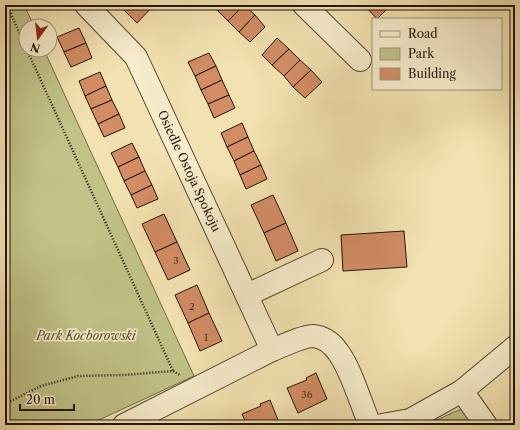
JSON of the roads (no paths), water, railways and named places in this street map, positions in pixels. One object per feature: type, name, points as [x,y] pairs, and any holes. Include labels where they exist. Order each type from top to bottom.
[{"type":"street","name":"Osiedle Ostoja Spokoju","points":[[86,5],[136,57],[272,350]]},
{"type":"street","points":[[304,5],[360,60]]},
{"type":"street","points":[[247,295],[322,260]]},
{"type":"street","points":[[124,425],[272,350],[292,341],[312,336],[327,340],[338,352],[348,371],[370,425]]},
{"type":"street","points":[[382,425],[410,420],[462,391],[515,347]]},
{"type":"street","points":[[462,391],[486,425]]},
{"type":"park label","name":"Park Kocborowski","points":[[86,336]]}]
